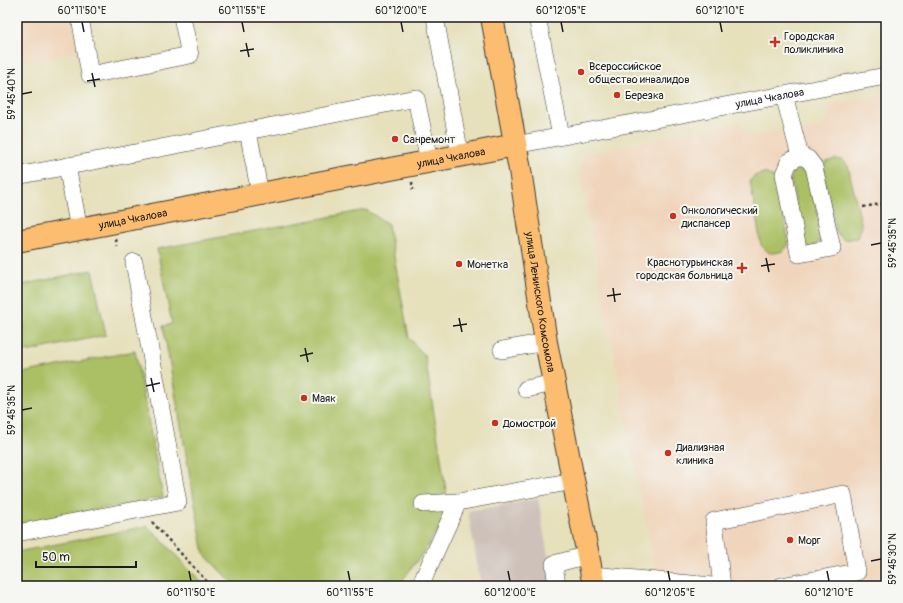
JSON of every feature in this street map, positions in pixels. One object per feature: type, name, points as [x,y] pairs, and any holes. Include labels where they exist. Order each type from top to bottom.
[{"type":"main road","name":"улица Ленинского Комсомола","points":[[492,17],[515,145],[546,342],[591,572]]},
{"type":"main road","name":"улица Чкалова","points":[[17,241],[515,145]]},
{"type":"street","points":[[80,17],[90,75],[190,55],[182,17]]},
{"type":"street","points":[[434,17],[460,155]]},
{"type":"street","points":[[537,17],[561,136]]},
{"type":"street","name":"улица Чкалова","points":[[515,145],[886,76]]},
{"type":"street","points":[[784,95],[800,156]]},
{"type":"street","points":[[17,176],[416,98],[429,161]]},
{"type":"street","points":[[248,131],[260,194]]},
{"type":"street","points":[[800,156],[808,159],[814,167],[832,248],[800,254],[784,174],[789,162],[800,156]]},
{"type":"street","points":[[67,166],[79,229]]},
{"type":"street","points":[[17,533],[178,502],[134,262]]},
{"type":"street","points":[[502,350],[546,342]]},
{"type":"street","points":[[526,389],[554,383]]},
{"type":"street","points":[[423,504],[458,502],[574,480]]},
{"type":"street","points":[[722,586],[714,521],[842,494],[856,572],[781,586]]},
{"type":"street","points":[[420,586],[458,502]]},
{"type":"street","points":[[557,586],[554,564],[591,572],[713,586]]},
{"type":"path","points":[[863,207],[886,203]]},
{"type":"path","points":[[150,520],[211,586]]},
{"type":"shaded area","points":[[17,17],[72,17],[79,51],[17,64]]},
{"type":"shaded area","points":[[199,17],[322,17],[236,33],[214,30],[202,24]]},
{"type":"shaded area","name":"Краснотурьинская городская больница","points":[[886,94],[886,586],[659,586],[632,453],[579,167],[587,154],[740,121],[741,127],[744,131],[749,135],[756,136],[780,131],[800,131],[824,126],[828,115],[828,105]]},
{"type":"shaded area","points":[[538,499],[553,586],[481,586],[468,511]]},
{"type":"green space","points":[[835,159],[843,160],[848,166],[862,227],[857,238],[844,240],[836,232],[822,170],[826,162]]},
{"type":"green space","points":[[798,165],[807,169],[824,240],[809,248],[804,241],[791,181],[792,169]]},
{"type":"green space","points":[[764,173],[772,176],[776,181],[789,242],[784,250],[776,253],[769,253],[761,245],[750,181],[754,176]]},
{"type":"green space","name":"Маяк","points":[[366,210],[388,224],[409,338],[425,356],[447,497],[445,517],[426,549],[398,586],[238,586],[232,583],[204,554],[163,326],[172,324],[157,249]]},
{"type":"green space","points":[[92,270],[106,335],[17,354],[17,286]]},
{"type":"green space","points":[[135,351],[163,497],[17,525],[17,374]]},
{"type":"green space","points":[[148,526],[205,586],[17,586],[17,552]]},
{"type":"place","name":"Городская поликлиника","points":[[775,42]]},
{"type":"place","name":"Всероссийское общество инвалидов","points":[[581,72]]},
{"type":"place","name":"Березка","points":[[617,95]]},
{"type":"place","name":"Санремонт","points":[[395,139]]},
{"type":"place","name":"Онкологический диспансер","points":[[673,216]]},
{"type":"place","name":"Монетка","points":[[459,264]]},
{"type":"place","name":"Краснотурьинская городская больница","points":[[742,268]]},
{"type":"place","name":"Маяк","points":[[304,398]]},
{"type":"place","name":"Домострой","points":[[495,423]]},
{"type":"place","name":"Диализная клиника","points":[[668,453]]},
{"type":"place","name":"Морг","points":[[790,540]]}]
